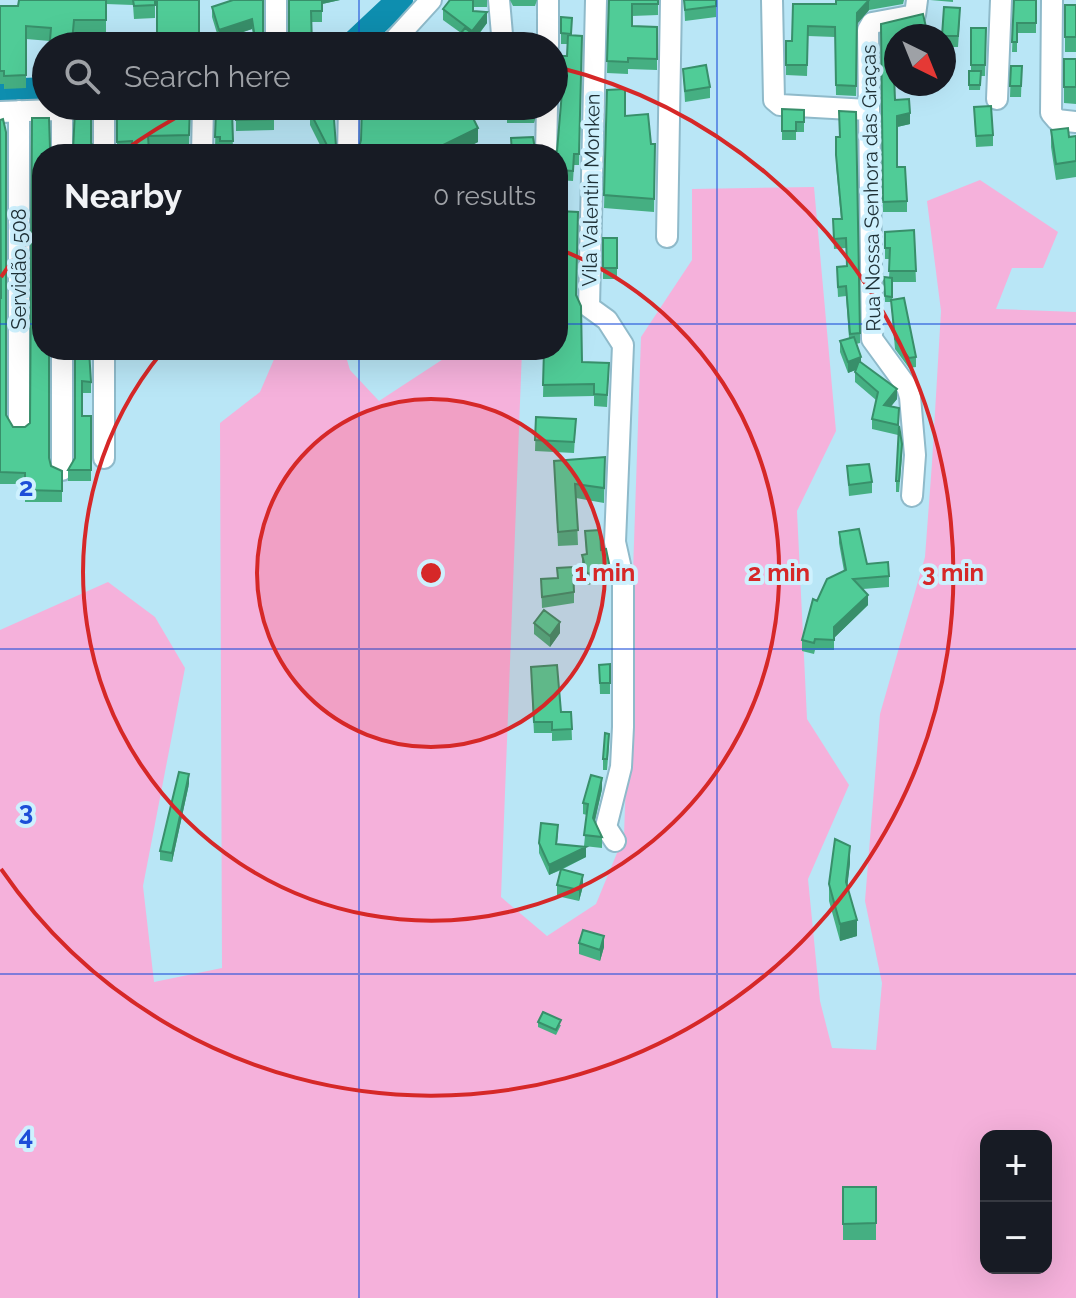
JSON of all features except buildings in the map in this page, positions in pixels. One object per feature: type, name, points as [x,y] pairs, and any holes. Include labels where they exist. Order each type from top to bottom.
[{"type":"street","points":[[276,0],[276,32]]},
{"type":"street","points":[[402,32],[431,0]]},
{"type":"street","points":[[499,0],[502,32]]},
{"type":"street","points":[[548,0],[548,32]]},
{"type":"street","name":"Vila Valentin Monken","points":[[596,0],[589,307],[607,320],[623,345],[615,542],[623,578],[623,727],[621,767],[606,827],[615,841]]},
{"type":"street","points":[[667,237],[671,0]]},
{"type":"street","points":[[772,0],[774,100],[780,105],[868,110]]},
{"type":"street","name":"Rua Nossa Senhora das Graças","points":[[912,496],[915,455],[910,397],[907,387],[872,339],[868,30],[872,23],[915,15],[917,0]]},
{"type":"street","points":[[997,99],[1001,0]]},
{"type":"street","points":[[1052,0],[1051,113],[1057,120],[1076,122]]},
{"type":"street","points":[[10,112],[32,111]]},
{"type":"street","name":"Servidão 508","points":[[10,112],[19,427]]},
{"type":"street","points":[[62,120],[62,144]]},
{"type":"street","points":[[104,120],[104,144]]},
{"type":"street","points":[[202,144],[203,120]]},
{"type":"street","points":[[348,144],[349,120]]},
{"type":"street","points":[[546,144],[547,120]]},
{"type":"street","points":[[62,360],[62,470]]},
{"type":"street","points":[[104,360],[104,458]]},
{"type":"shaded area","points":[[980,180],[1058,232],[1043,268],[1012,268],[996,309],[1076,312],[1076,1298],[0,1298],[0,630],[108,582],[155,617],[185,668],[143,886],[154,982],[222,968],[220,423],[260,392],[274,360],[347,360],[350,370],[379,401],[442,360],[522,360],[501,897],[547,936],[596,904],[624,836],[641,337],[692,260],[692,189],[814,187],[836,431],[797,511],[807,719],[849,785],[808,879],[820,1001],[832,1048],[876,1050],[882,983],[865,901],[880,714],[925,557],[941,311],[927,201]]},
{"type":"waterway","points":[[366,32],[400,0]]},
{"type":"waterway","points":[[0,92],[32,91]]}]
